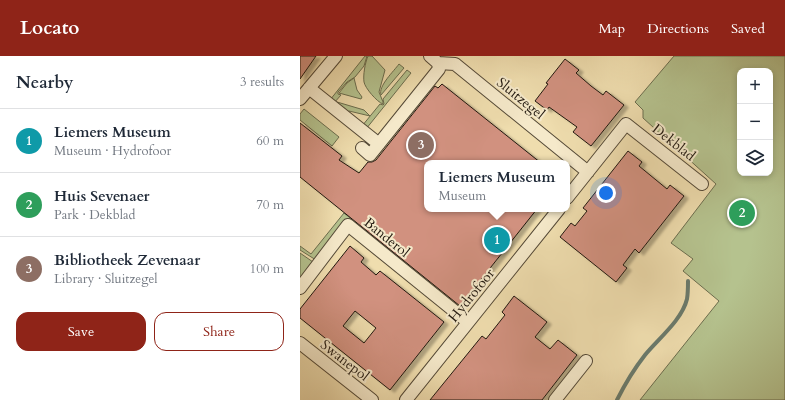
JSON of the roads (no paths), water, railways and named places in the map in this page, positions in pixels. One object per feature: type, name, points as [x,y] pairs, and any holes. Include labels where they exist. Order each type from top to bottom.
[{"type":"street","points":[[300,99],[336,56]]},
{"type":"street","points":[[362,148],[370,155],[379,144],[439,69],[434,59]]},
{"type":"street","name":"Sluitzegel","points":[[434,59],[455,64],[588,172]]},
{"type":"street","points":[[309,88],[379,144]]},
{"type":"street","name":"Dekblad","points":[[588,172],[626,124],[702,184]]},
{"type":"street","points":[[570,194],[588,172]]},
{"type":"street","name":"Hydrofoor","points":[[406,400],[557,212]]},
{"type":"street","name":"Banderol","points":[[300,288],[348,225],[468,322]]},
{"type":"street","name":"Swanepol","points":[[300,343],[372,400]]},
{"type":"street","points":[[555,400],[586,361]]},
{"type":"waterway","points":[[617,400],[641,360],[675,322],[680,314],[687,299],[688,281]]},
{"type":"place","name":"Bibliotheek Zevenaar","points":[[421,145]]},
{"type":"place","name":"Huis Sevenaer","points":[[742,213]]},
{"type":"place","name":"Liemers Museum","points":[[497,240]]}]
